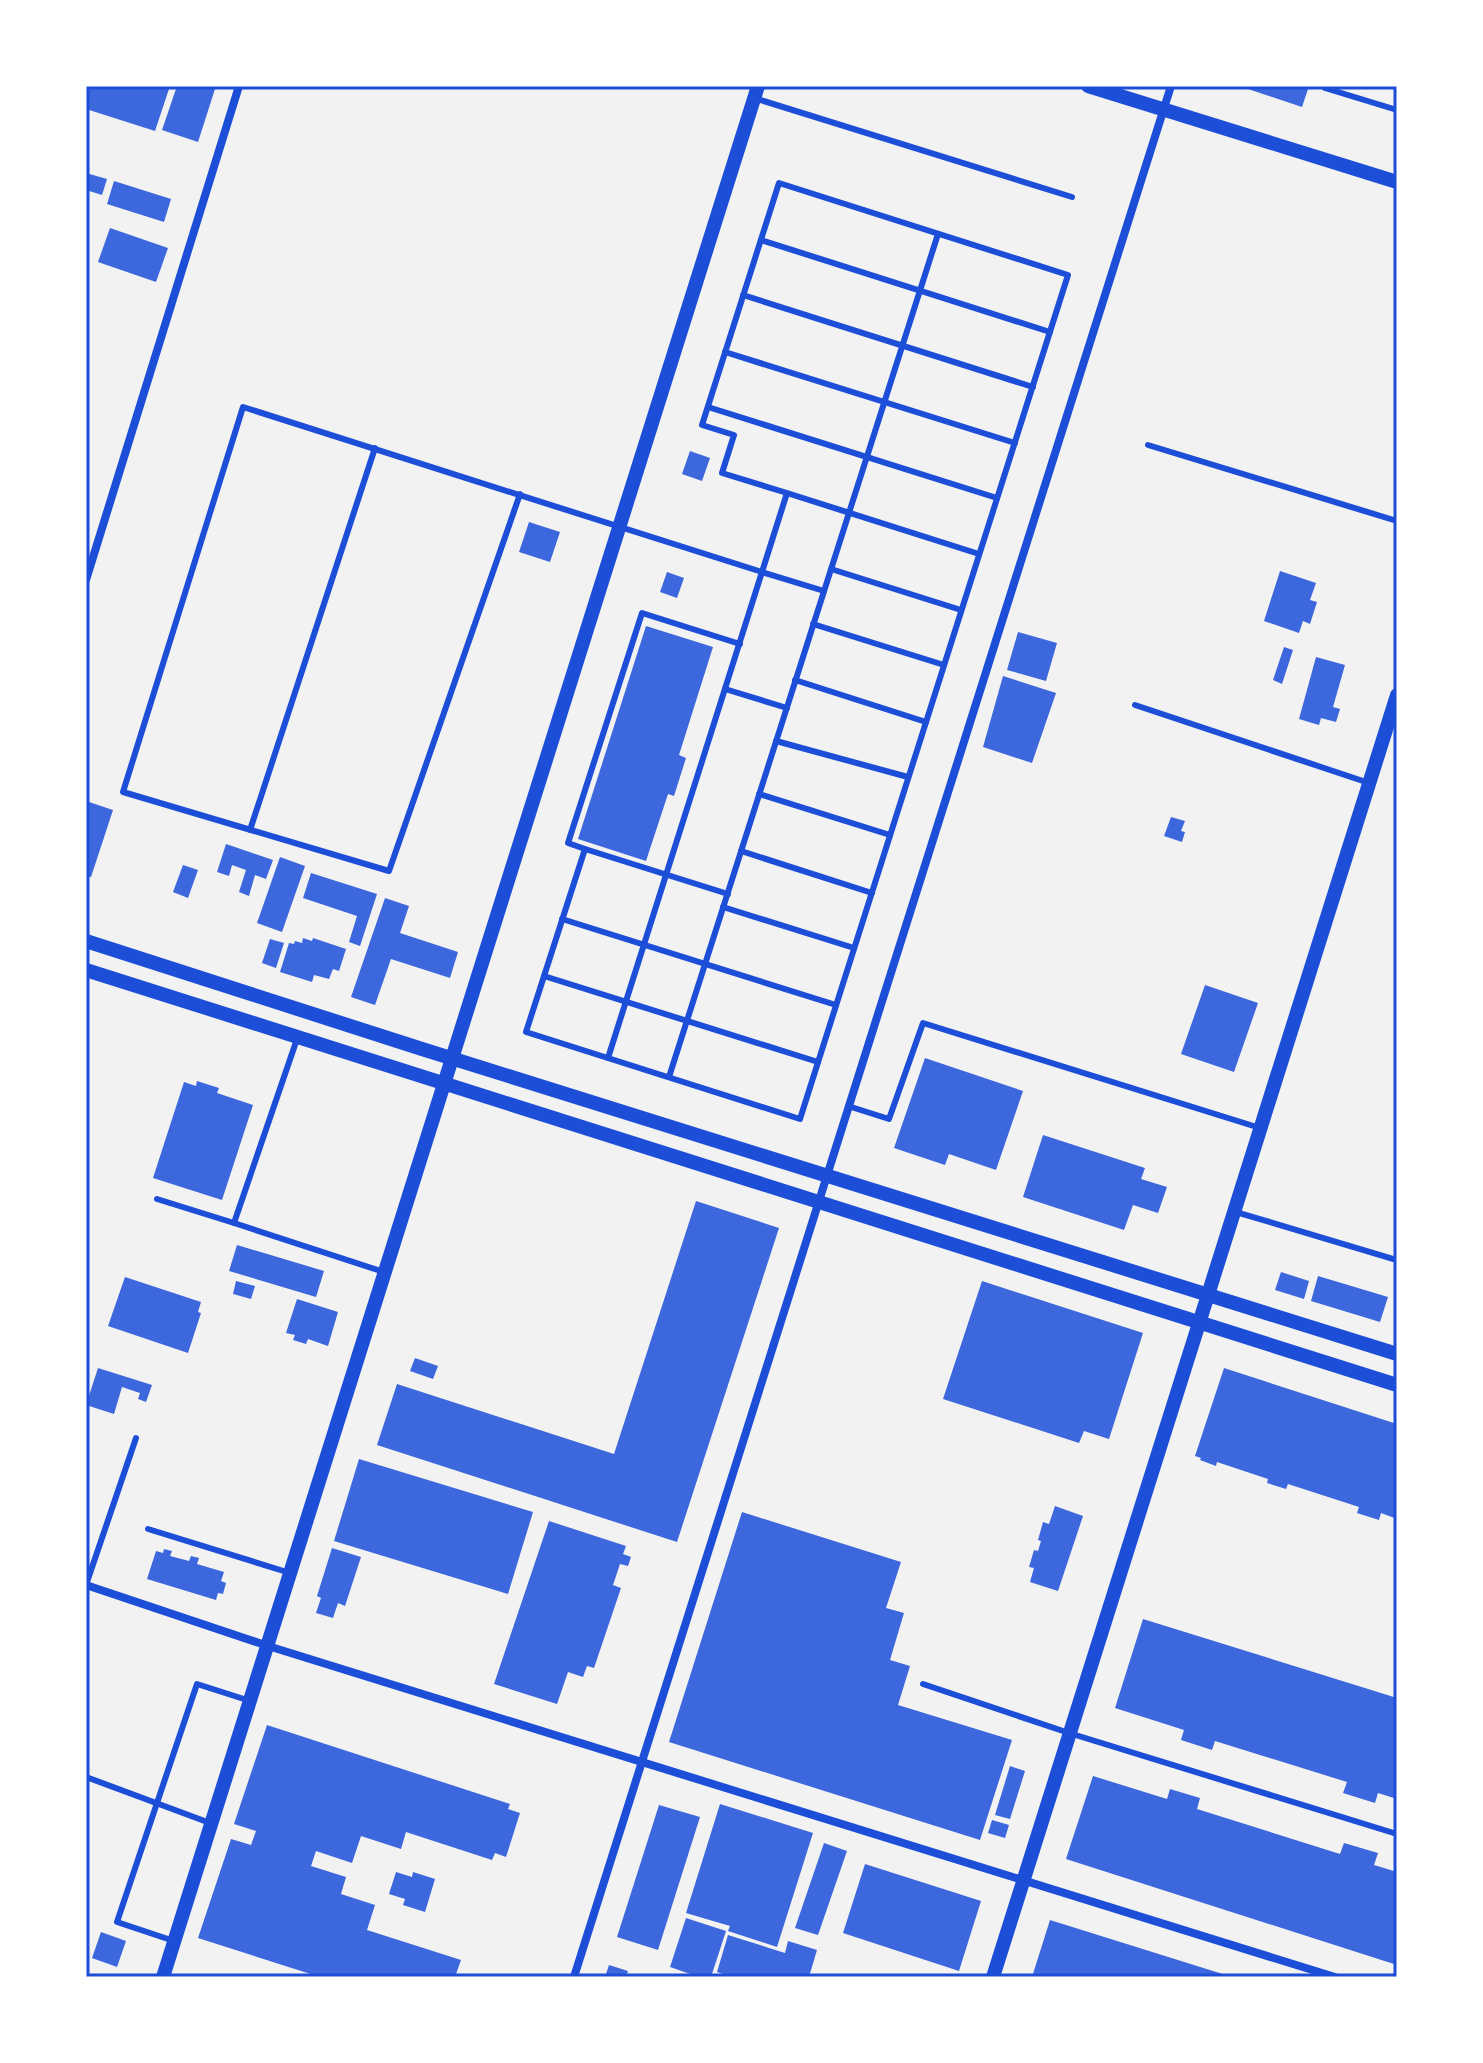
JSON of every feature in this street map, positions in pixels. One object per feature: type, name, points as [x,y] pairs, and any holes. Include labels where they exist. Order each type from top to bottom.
[{"type":"street","points":[[86,580],[239,86]]},
{"type":"street","points":[[1088,86],[1397,182]]},
{"type":"street","points":[[574,1977],[1171,86]]},
{"type":"street","points":[[163,1977],[756,92]]},
{"type":"street","points":[[993,1977],[1397,695]]},
{"type":"street","points":[[86,941],[1397,1354]]},
{"type":"street","points":[[86,970],[1397,1385]]},
{"type":"street","points":[[86,1585],[268,1646],[1335,1977]]},
{"type":"lane","points":[[1326,86],[1397,110]]},
{"type":"lane","points":[[756,92],[1072,197]]},
{"type":"lane","points":[[585,849],[526,1032],[800,1119],[1068,275],[779,183],[702,425],[734,435],[722,473],[979,554]]},
{"type":"lane","points":[[669,1077],[938,234]]},
{"type":"lane","points":[[761,240],[1050,332]]},
{"type":"lane","points":[[743,295],[1033,387]]},
{"type":"lane","points":[[725,352],[1015,443]]},
{"type":"lane","points":[[520,494],[389,871],[123,792],[243,407],[520,494],[619,527],[824,591]]},
{"type":"lane","points":[[708,407],[997,498]]},
{"type":"lane","points":[[1148,445],[1397,521]]},
{"type":"lane","points":[[250,830],[375,448]]},
{"type":"lane","points":[[608,1058],[787,493]]},
{"type":"lane","points":[[831,569],[961,610]]},
{"type":"lane","points":[[728,894],[568,843],[642,613],[740,644]]},
{"type":"lane","points":[[813,624],[944,665]]},
{"type":"lane","points":[[795,680],[926,722]]},
{"type":"lane","points":[[725,689],[787,708]]},
{"type":"lane","points":[[1135,705],[1369,783]]},
{"type":"lane","points":[[776,741],[908,777]]},
{"type":"lane","points":[[759,794],[890,835]]},
{"type":"lane","points":[[741,851],[872,893]]},
{"type":"lane","points":[[723,907],[854,948]]},
{"type":"lane","points":[[562,919],[836,1005]]},
{"type":"lane","points":[[544,976],[818,1062]]},
{"type":"lane","points":[[848,1106],[889,1119],[923,1023],[1260,1128]]},
{"type":"lane","points":[[234,1223],[298,1036]]},
{"type":"lane","points":[[157,1199],[384,1272]]},
{"type":"lane","points":[[1234,1212],[1397,1260]]},
{"type":"lane","points":[[86,1585],[136,1438]]},
{"type":"lane","points":[[148,1529],[290,1573]]},
{"type":"lane","points":[[174,1941],[117,1922],[197,1684],[249,1701]]},
{"type":"lane","points":[[923,1684],[1069,1733],[1397,1834]]},
{"type":"lane","points":[[86,1777],[211,1823]]},
{"type":"building","points":[[86,86],[170,86],[155,131],[86,109]]},
{"type":"building","points":[[177,86],[215,89],[198,142],[162,130]]},
{"type":"building","points":[[1239,86],[1309,86],[1302,107]]},
{"type":"building","points":[[86,173],[107,179],[102,195],[86,190]]},
{"type":"building","points":[[114,181],[171,199],[164,222],[107,204]]},
{"type":"building","points":[[110,228],[168,248],[156,282],[98,262]]},
{"type":"building","points":[[690,451],[710,458],[702,481],[682,474]]},
{"type":"building","points":[[529,522],[560,532],[550,562],[519,552]]},
{"type":"building","points":[[1280,571],[1316,583],[1310,600],[1317,602],[1310,624],[1303,621],[1299,633],[1264,621]]},
{"type":"building","points":[[667,572],[684,578],[677,598],[660,592]]},
{"type":"building","points":[[646,626],[713,647],[679,755],[686,758],[674,796],[668,794],[646,861],[578,839]]},
{"type":"building","points":[[1018,632],[1057,643],[1046,681],[1007,670]]},
{"type":"building","points":[[1284,647],[1293,650],[1282,684],[1273,680]]},
{"type":"building","points":[[1316,657],[1345,665],[1333,707],[1340,709],[1336,722],[1321,718],[1319,725],[1299,719]]},
{"type":"building","points":[[1003,676],[1056,693],[1032,763],[983,747]]},
{"type":"building","points":[[86,801],[113,810],[91,877],[86,876]]},
{"type":"building","points":[[1171,817],[1185,821],[1181,831],[1185,832],[1182,842],[1164,836]]},
{"type":"building","points":[[226,844],[273,860],[266,879],[255,875],[249,896],[239,892],[246,870],[232,865],[229,876],[217,872]]},
{"type":"building","points":[[280,857],[305,866],[282,932],[257,923]]},
{"type":"building","points":[[183,865],[198,870],[188,898],[173,892]]},
{"type":"building","points":[[311,873],[377,894],[360,946],[349,942],[357,916],[303,898]]},
{"type":"building","points":[[385,898],[409,906],[400,933],[458,952],[450,978],[391,959],[375,1005],[351,997]]},
{"type":"building","points":[[303,938],[312,941],[313,938],[346,949],[339,971],[333,969],[329,979],[314,975],[312,982],[280,972],[289,943],[302,943]]},
{"type":"building","points":[[270,939],[284,943],[276,968],[262,963]]},
{"type":"building","points":[[1205,985],[1258,1003],[1234,1072],[1181,1054]]},
{"type":"building","points":[[925,1058],[1023,1091],[996,1170],[949,1154],[945,1165],[894,1148]]},
{"type":"building","points":[[197,1081],[219,1088],[217,1093],[253,1105],[222,1200],[153,1178],[184,1082],[196,1086]]},
{"type":"building","points":[[1043,1135],[1145,1168],[1141,1179],[1167,1187],[1158,1213],[1133,1205],[1124,1230],[1023,1197]]},
{"type":"building","points":[[696,1201],[779,1228],[677,1542],[377,1445],[397,1384],[614,1454]]},
{"type":"building","points":[[237,1245],[324,1271],[316,1297],[229,1271]]},
{"type":"building","points":[[1281,1272],[1309,1281],[1304,1299],[1275,1290]]},
{"type":"building","points":[[1318,1276],[1388,1297],[1380,1322],[1311,1301]]},
{"type":"building","points":[[125,1277],[201,1302],[198,1312],[201,1313],[188,1353],[108,1326]]},
{"type":"building","points":[[236,1281],[255,1286],[251,1299],[233,1294]]},
{"type":"building","points":[[982,1281],[1143,1333],[1109,1439],[1084,1431],[1079,1443],[943,1399]]},
{"type":"building","points":[[297,1299],[338,1312],[328,1346],[308,1339],[306,1344],[293,1340],[295,1335],[286,1333]]},
{"type":"building","points":[[415,1358],[438,1366],[433,1379],[410,1371]]},
{"type":"building","points":[[98,1368],[152,1385],[146,1402],[138,1399],[140,1393],[122,1387],[114,1414],[86,1405]]},
{"type":"building","points":[[1224,1368],[1397,1424],[1397,1519],[1381,1513],[1379,1520],[1357,1513],[1359,1507],[1288,1484],[1286,1489],[1267,1483],[1268,1479],[1217,1462],[1216,1466],[1195,1456]]},
{"type":"building","points":[[359,1459],[533,1512],[508,1594],[334,1541]]},
{"type":"building","points":[[1055,1506],[1083,1516],[1058,1591],[1030,1582],[1034,1568],[1029,1567],[1034,1550],[1038,1551],[1043,1522],[1049,1524]]},
{"type":"building","points":[[742,1512],[901,1562],[886,1608],[904,1613],[890,1660],[910,1666],[898,1705],[1012,1740],[980,1840],[669,1742]]},
{"type":"building","points":[[549,1521],[626,1546],[623,1554],[631,1557],[628,1566],[620,1564],[613,1585],[621,1588],[594,1668],[587,1666],[583,1677],[568,1672],[557,1704],[494,1684]]},
{"type":"building","points":[[332,1548],[361,1557],[345,1606],[338,1603],[333,1618],[316,1613],[321,1598],[317,1596]]},
{"type":"building","points":[[164,1549],[172,1551],[170,1556],[189,1561],[191,1556],[199,1558],[197,1564],[224,1572],[221,1581],[226,1583],[223,1594],[218,1593],[216,1600],[147,1579],[156,1551],[163,1553]]},
{"type":"building","points":[[1143,1619],[1397,1698],[1397,1799],[1378,1793],[1375,1803],[1343,1793],[1347,1782],[1215,1741],[1212,1750],[1181,1740],[1184,1730],[1115,1708]]},
{"type":"building","points":[[267,1725],[510,1804],[508,1809],[520,1813],[506,1857],[495,1853],[492,1860],[406,1832],[401,1849],[361,1836],[352,1863],[316,1851],[311,1866],[346,1877],[341,1894],[375,1905],[367,1930],[461,1960],[455,1977],[320,1977],[198,1938],[231,1839],[251,1845],[256,1831],[234,1824]]},
{"type":"building","points":[[1010,1766],[1025,1771],[1010,1819],[995,1815]]},
{"type":"building","points":[[1093,1776],[1167,1799],[1170,1789],[1200,1798],[1197,1809],[1340,1854],[1344,1843],[1378,1853],[1374,1865],[1397,1872],[1397,1965],[1066,1859]]},
{"type":"building","points":[[720,1804],[813,1833],[777,1947],[728,1931],[730,1926],[686,1913]]},
{"type":"building","points":[[659,1805],[700,1817],[658,1950],[617,1937]]},
{"type":"building","points":[[992,1820],[1009,1825],[1005,1838],[988,1833]]},
{"type":"building","points":[[824,1843],[847,1851],[818,1935],[795,1928]]},
{"type":"building","points":[[865,1864],[981,1901],[959,1971],[843,1933]]},
{"type":"building","points":[[396,1872],[412,1877],[413,1872],[435,1879],[425,1912],[403,1905],[405,1899],[389,1894]]},
{"type":"building","points":[[686,1918],[726,1931],[711,1977],[699,1977],[670,1967]]},
{"type":"building","points":[[1050,1920],[1229,1976],[1229,1977],[1032,1977]]},
{"type":"building","points":[[101,1932],[126,1941],[117,1967],[92,1958]]},
{"type":"building","points":[[728,1935],[785,1953],[788,1941],[817,1950],[809,1977],[732,1977],[717,1972]]},
{"type":"building","points":[[609,1965],[628,1971],[626,1977],[605,1977]]}]
